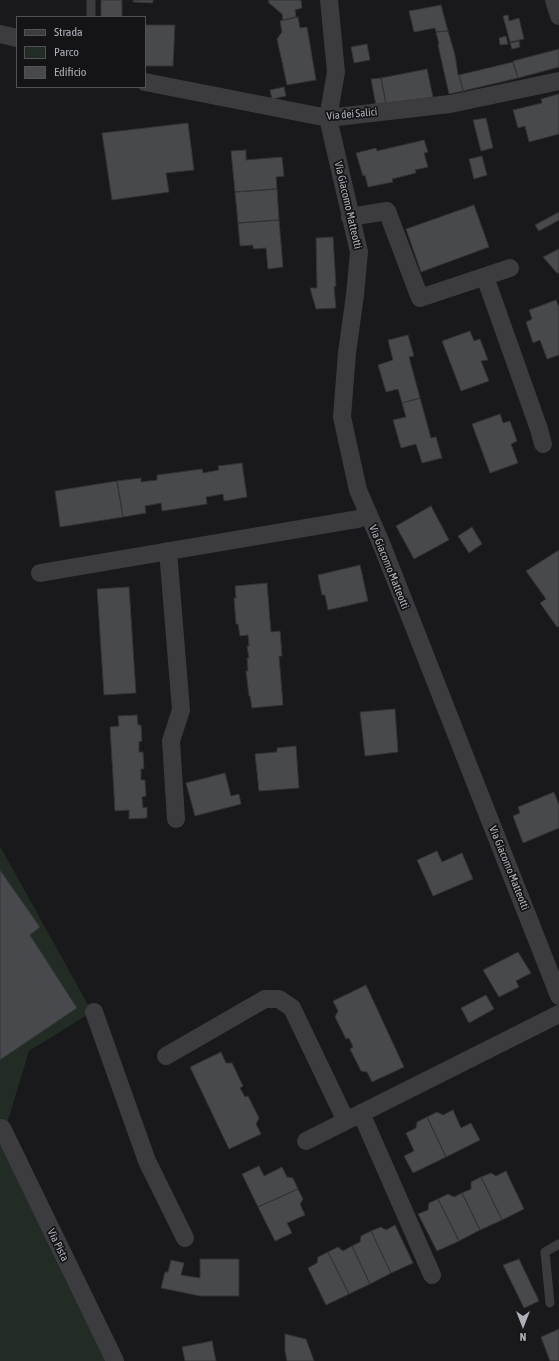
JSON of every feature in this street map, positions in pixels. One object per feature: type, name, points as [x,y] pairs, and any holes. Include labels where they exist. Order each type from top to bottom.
[{"type":"street","points":[[328,118],[336,72],[329,0]]},
{"type":"street","points":[[554,0],[559,16]]},
{"type":"street","points":[[0,34],[16,38]]},
{"type":"street","name":"Via dei Salici","points":[[146,82],[328,118],[450,104],[559,81]]},
{"type":"street","name":"Via Giacomo Matteotti","points":[[328,118],[359,252],[347,353],[342,417],[358,490],[384,550],[559,996]]},
{"type":"street","points":[[350,217],[387,211],[420,298],[510,268]]},
{"type":"street","points":[[485,277],[543,444]]},
{"type":"street","points":[[40,573],[358,520],[368,515]]},
{"type":"street","points":[[168,551],[181,710],[171,741],[176,819]]},
{"type":"street","points":[[166,1056],[266,999],[280,999],[292,1008],[354,1117],[432,1275]]},
{"type":"street","points":[[94,1012],[147,1161],[185,1238]]},
{"type":"street","points":[[306,1141],[559,1014]]},
{"type":"street","name":"Via Pista","points":[[2,1128],[115,1361]]},
{"type":"lane","points":[[91,0],[91,16]]},
{"type":"lane","points":[[550,1303],[545,1252],[559,1244]]},
{"type":"green space","points":[[0,846],[92,1012],[29,1051],[3,1137],[109,1361],[0,1361]]},
{"type":"building","points":[[101,0],[122,0],[122,16],[101,16]]},
{"type":"building","points":[[133,0],[153,0],[153,3],[133,2]]},
{"type":"building","points":[[268,0],[301,0],[302,8],[295,10],[296,17],[283,20],[282,14],[269,3]]},
{"type":"building","points":[[441,5],[448,31],[436,32],[435,28],[414,32],[409,11]]},
{"type":"building","points":[[508,15],[509,21],[519,18],[524,39],[510,42],[503,16]]},
{"type":"building","points":[[298,17],[300,28],[307,27],[316,80],[287,85],[277,39],[282,32],[280,21]]},
{"type":"building","points":[[146,25],[175,25],[173,66],[146,66]]},
{"type":"building","points":[[448,31],[463,91],[449,94],[436,32]]},
{"type":"building","points":[[506,36],[508,44],[500,45],[499,38]]},
{"type":"building","points":[[519,41],[520,47],[512,49],[510,43]]},
{"type":"building","points":[[367,44],[370,60],[354,63],[351,47]]},
{"type":"building","points":[[559,49],[559,67],[518,78],[513,61]]},
{"type":"building","points":[[513,62],[518,78],[463,91],[459,75]]},
{"type":"building","points":[[427,69],[433,97],[386,104],[381,78]]},
{"type":"building","points":[[381,78],[386,104],[376,106],[371,79]]},
{"type":"building","points":[[284,87],[286,96],[272,99],[270,90]]},
{"type":"building","points":[[559,94],[559,134],[529,142],[525,126],[518,128],[513,110],[542,103],[541,99]]},
{"type":"building","points":[[486,118],[493,148],[481,151],[473,120]]},
{"type":"building","points":[[188,123],[194,170],[166,173],[169,192],[112,200],[102,133]]},
{"type":"building","points":[[424,140],[428,152],[424,153],[428,167],[415,170],[416,173],[392,179],[393,182],[368,187],[356,153],[376,148],[377,151]]},
{"type":"building","points":[[246,150],[246,160],[282,157],[284,176],[276,177],[277,189],[235,192],[231,151]]},
{"type":"building","points":[[482,156],[487,175],[474,179],[469,159]]},
{"type":"building","points":[[277,189],[279,220],[238,223],[235,192]]},
{"type":"building","points":[[474,205],[489,247],[421,272],[406,229]]},
{"type":"building","points":[[559,212],[559,220],[539,231],[535,225]]},
{"type":"building","points":[[279,220],[283,267],[268,269],[266,248],[253,249],[253,245],[240,246],[238,223]]},
{"type":"building","points":[[333,237],[336,308],[316,309],[310,288],[317,288],[316,238]]},
{"type":"building","points":[[559,249],[559,273],[557,273],[543,257]]},
{"type":"building","points":[[556,300],[559,307],[559,355],[547,359],[540,340],[533,343],[526,322],[532,319],[529,310]]},
{"type":"building","points":[[470,331],[474,341],[480,339],[488,360],[481,361],[489,381],[461,391],[442,341]]},
{"type":"building","points":[[408,335],[414,356],[409,357],[420,398],[402,403],[398,389],[386,392],[378,365],[393,360],[388,340]]},
{"type":"building","points":[[420,398],[431,438],[436,437],[442,458],[422,463],[416,444],[401,448],[393,420],[406,417],[402,403]]},
{"type":"building","points":[[500,414],[503,423],[510,421],[517,441],[511,444],[518,463],[490,473],[472,424]]},
{"type":"building","points":[[242,463],[247,497],[224,501],[223,494],[206,497],[207,504],[162,511],[161,503],[145,506],[146,513],[123,517],[117,481],[141,478],[141,482],[157,480],[157,475],[202,469],[203,473],[219,470],[218,466]]},
{"type":"building","points":[[117,481],[123,517],[60,527],[55,491]]},
{"type":"building","points":[[431,506],[449,540],[414,559],[396,526]]},
{"type":"building","points":[[472,527],[482,544],[469,553],[458,536]]},
{"type":"building","points":[[559,550],[559,626],[557,627],[540,603],[546,599],[526,571]]},
{"type":"building","points":[[360,565],[368,601],[328,610],[325,595],[322,595],[318,575]]},
{"type":"building","points":[[267,583],[271,632],[280,631],[282,656],[279,656],[283,705],[252,708],[246,671],[248,671],[247,658],[249,658],[247,646],[249,646],[248,635],[240,636],[238,624],[236,624],[234,598],[236,598],[235,586]]},
{"type":"building","points":[[129,587],[136,693],[104,695],[97,589]]},
{"type":"building","points":[[395,709],[398,752],[365,756],[360,712]]},
{"type":"building","points":[[137,715],[138,725],[141,725],[142,741],[139,742],[139,752],[143,752],[144,769],[141,769],[141,780],[145,780],[146,796],[142,797],[143,808],[147,807],[147,818],[129,819],[129,810],[115,811],[110,727],[119,726],[118,716]]},
{"type":"building","points":[[296,746],[299,788],[259,791],[255,754],[277,752],[277,748]]},
{"type":"building","points":[[225,773],[231,796],[239,794],[241,804],[195,816],[186,783]]},
{"type":"building","points":[[554,792],[559,805],[559,828],[523,843],[513,816],[520,813],[518,807]]},
{"type":"building","points":[[437,851],[442,862],[462,853],[473,879],[433,896],[417,860]]},
{"type":"building","points":[[0,870],[40,927],[30,935],[77,1008],[0,1060]]},
{"type":"building","points":[[518,952],[531,973],[516,981],[519,987],[499,997],[483,970]]},
{"type":"building","points":[[366,985],[404,1067],[372,1082],[367,1072],[361,1071],[350,1049],[353,1047],[349,1038],[346,1039],[335,1017],[338,1011],[333,1001]]},
{"type":"building","points":[[486,995],[494,1009],[469,1023],[461,1008]]},
{"type":"building","points":[[221,1052],[226,1063],[232,1063],[243,1086],[240,1088],[245,1097],[248,1096],[259,1118],[256,1124],[261,1134],[229,1149],[190,1067]]},
{"type":"building","points":[[453,1110],[461,1128],[471,1123],[480,1140],[446,1157],[427,1117],[437,1112],[443,1115]]},
{"type":"building","points":[[427,1117],[446,1157],[413,1173],[404,1156],[414,1151],[406,1133],[416,1128],[417,1122]]},
{"type":"building","points":[[259,1166],[264,1176],[282,1167],[287,1177],[293,1178],[298,1189],[258,1207],[242,1174]]},
{"type":"building","points":[[506,1171],[524,1209],[502,1220],[481,1177],[491,1173],[496,1176]]},
{"type":"building","points":[[481,1177],[502,1220],[480,1230],[462,1193],[471,1189],[471,1182]]},
{"type":"building","points":[[298,1189],[303,1199],[300,1204],[305,1215],[287,1223],[292,1233],[275,1241],[258,1207]]},
{"type":"building","points":[[462,1193],[480,1230],[459,1241],[438,1199],[448,1194],[454,1197]]},
{"type":"building","points":[[438,1199],[459,1241],[437,1251],[418,1214],[428,1210],[429,1203]]},
{"type":"building","points":[[395,1225],[413,1263],[391,1273],[371,1231],[381,1227],[386,1230]]},
{"type":"building","points":[[371,1231],[391,1273],[370,1284],[352,1246],[360,1242],[361,1236]]},
{"type":"building","points":[[352,1246],[370,1284],[349,1294],[328,1252],[338,1247],[343,1251]]},
{"type":"building","points":[[328,1252],[349,1294],[326,1305],[308,1268],[317,1263],[318,1257]]},
{"type":"building","points":[[200,1259],[239,1259],[239,1296],[200,1296],[161,1288],[165,1272],[168,1272],[171,1260],[184,1263],[181,1275],[200,1278]]},
{"type":"building","points":[[519,1259],[539,1301],[524,1308],[503,1265]]},
{"type":"building","points":[[559,1329],[559,1361],[550,1361],[541,1337]]},
{"type":"building","points":[[285,1334],[306,1339],[314,1361],[287,1361],[285,1351]]},
{"type":"building","points":[[212,1341],[216,1361],[185,1361],[182,1347]]}]
